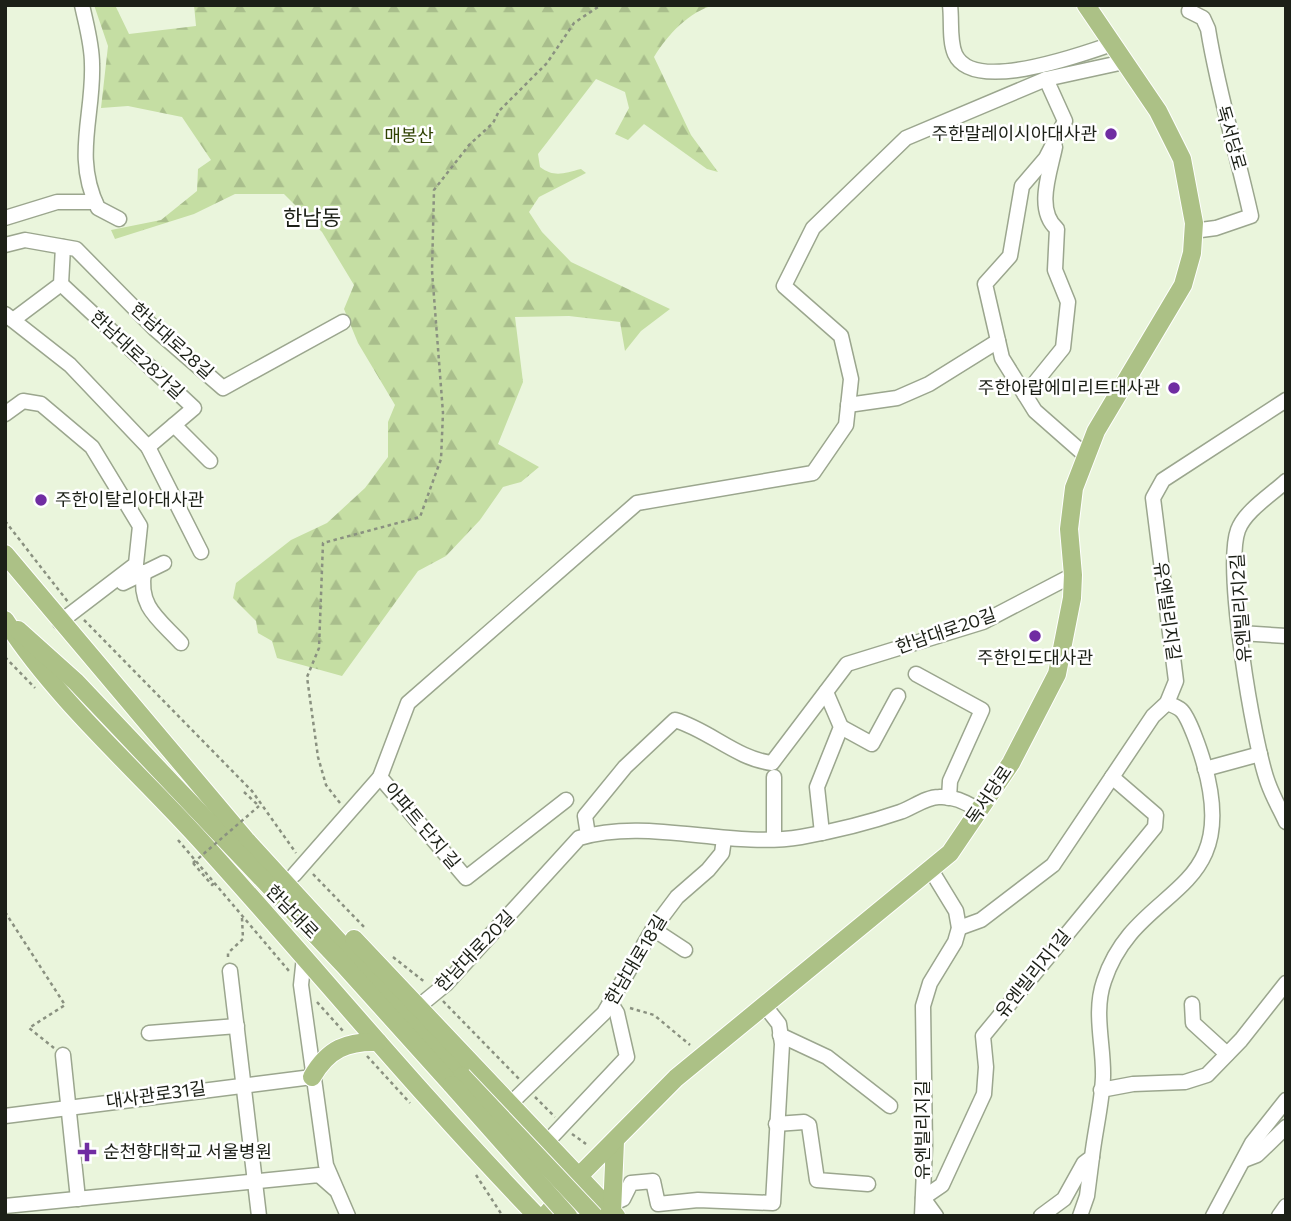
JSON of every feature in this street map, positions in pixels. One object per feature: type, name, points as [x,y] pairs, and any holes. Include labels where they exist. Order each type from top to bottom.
[{"type":"main road","name":"독서당로","points":[[545,1216],[578,1177],[676,1078],[950,853],[1011,763],[1057,674],[1073,575],[1069,529],[1074,488],[1084,455],[1183,285],[1192,254],[1189,186],[1182,159],[1158,111],[1086,5]]},
{"type":"main road","name":"한남대로","points":[[5,554],[67,616],[246,840],[457,1080],[568,1216]]},
{"type":"main road","name":"한남대로","points":[[5,620],[76,682],[343,964],[457,1080],[609,1212]]},
{"type":"main road","points":[[5,620],[30,660],[154,789],[304,957],[480,1166],[537,1216]]},
{"type":"main road","points":[[194,776],[299,870],[418,1007],[609,1212]]},
{"type":"main road","points":[[312,1077],[322,1060],[354,1042],[378,1042]]},
{"type":"main road","points":[[480,1166],[528,1124]]},
{"type":"main road","points":[[609,1212],[615,1141]]},
{"type":"street","points":[[82,5],[93,64],[86,118],[86,161],[95,202],[108,215],[119,219]]},
{"type":"street","points":[[950,5],[954,52],[964,66],[973,71],[1025,68],[1112,44]]},
{"type":"street","name":"독서당로","points":[[1189,11],[1203,18],[1208,29],[1219,98],[1235,143],[1251,216],[1216,228],[1193,230]]},
{"type":"street","points":[[380,777],[408,704],[637,503],[813,473],[846,425],[851,379],[841,336],[784,286],[808,234],[906,138],[1046,79],[1124,62]]},
{"type":"street","points":[[1046,79],[1065,121],[1046,158],[1022,186],[1010,256],[985,284],[1003,358],[1035,411],[1084,455]]},
{"type":"street","points":[[1025,395],[1063,348],[1068,302],[1055,270],[1057,229],[1050,223],[1045,199],[1058,136]]},
{"type":"street","points":[[5,218],[57,202],[95,202]]},
{"type":"street","name":"한남대로28길","points":[[5,245],[25,240],[76,249],[155,329],[223,387],[343,323]]},
{"type":"street","points":[[63,247],[61,284],[9,317],[70,365],[148,447],[201,552]]},
{"type":"street","name":"한남대로28가길","points":[[61,284],[194,408],[148,447]]},
{"type":"street","points":[[848,405],[897,398],[929,384],[998,341]]},
{"type":"street","name":"유엔빌리지길","points":[[922,1216],[923,1006],[930,982],[956,942],[959,928],[981,920],[1053,865],[1153,716],[1167,702],[1176,681],[1153,498],[1163,480],[1286,400]]},
{"type":"street","points":[[5,414],[23,401],[41,404],[92,447],[140,526],[136,564],[67,616]]},
{"type":"street","name":"한남대로28가길","points":[[174,425],[210,461]]},
{"type":"street","name":"유엔빌리지2길","points":[[1286,481],[1242,522],[1236,534],[1235,577],[1240,633],[1261,754],[1268,783],[1286,822]]},
{"type":"street","points":[[67,616],[89,608],[128,579],[164,564]]},
{"type":"street","points":[[144,572],[141,590],[144,602],[181,643]]},
{"type":"street","name":"한남대로20길","points":[[418,1007],[435,993],[579,838],[588,835],[585,816],[625,767],[674,720],[698,727],[754,761],[772,763],[847,664],[983,622],[1073,575]]},
{"type":"street","points":[[1240,633],[1286,636]]},
{"type":"street","name":"한남대로20길","points":[[916,674],[982,710],[950,780],[949,798]]},
{"type":"street","points":[[826,692],[841,727],[872,744],[898,696]]},
{"type":"street","points":[[1080,1216],[1087,1196],[1101,1090],[1099,1003],[1103,982],[1125,940],[1198,869],[1206,857],[1212,826],[1205,768],[1183,711],[1167,702]]},
{"type":"street","points":[[822,833],[817,788],[841,727]]},
{"type":"street","points":[[1205,768],[1261,754]]},
{"type":"street","name":"아파트 단지 길","points":[[299,870],[380,777],[466,878],[566,800]]},
{"type":"street","points":[[774,777],[774,839]]},
{"type":"street","name":"유엔빌리지1길","points":[[923,1198],[942,1185],[954,1165],[968,1124],[984,1094],[986,1067],[983,1036],[1155,827],[1156,816],[1112,777]]},
{"type":"street","points":[[588,835],[603,831],[724,839],[774,839],[822,833],[902,811],[936,796],[958,799],[979,810]]},
{"type":"street","name":"한남대로18길","points":[[509,1105],[604,1013],[653,929],[677,897],[708,870],[722,853],[724,839]]},
{"type":"street","points":[[931,870],[956,911],[959,928]]},
{"type":"street","points":[[653,929],[685,950]]},
{"type":"street","points":[[304,957],[301,985],[326,1165],[348,1216]]},
{"type":"street","points":[[230,971],[259,1216]]},
{"type":"street","points":[[1101,1090],[1133,1084],[1185,1082],[1207,1075],[1286,983]]},
{"type":"street","points":[[546,1143],[627,1057],[617,1013],[610,1002]]},
{"type":"street","points":[[1192,1004],[1194,1023],[1227,1054]]},
{"type":"street","points":[[609,1212],[623,1199],[631,1183],[653,1181],[657,1204],[698,1200],[773,1203],[780,1035],[779,1024],[765,1006]]},
{"type":"street","points":[[149,1033],[237,1026]]},
{"type":"street","points":[[780,1035],[827,1057],[890,1106]]},
{"type":"street","points":[[62,1055],[78,1199]]},
{"type":"street","name":"대사관로31길","points":[[5,1116],[244,1083],[312,1077]]},
{"type":"street","points":[[1213,1216],[1252,1143],[1286,1100]]},
{"type":"street","points":[[776,1124],[809,1125],[817,1180],[868,1184]]},
{"type":"street","points":[[1244,1160],[1258,1155],[1286,1127]]},
{"type":"street","points":[[1041,1216],[1064,1199],[1084,1163],[1091,1157]]},
{"type":"street","points":[[5,1206],[318,1175],[335,1189]]},
{"type":"street","points":[[923,1198],[936,1216]]},
{"type":"street","points":[[1279,1216],[1286,1206]]},
{"type":"path","points":[[350,811],[326,785],[318,757],[307,677],[319,648],[323,543],[420,517],[441,459],[443,412],[432,271],[434,190],[469,145],[493,122],[499,111],[547,63],[574,23],[601,5]]},
{"type":"path","points":[[5,521],[67,616],[252,791],[299,870],[365,928]]},
{"type":"path","points":[[215,882],[212,885],[193,863],[259,806],[244,792]]},
{"type":"path","points":[[170,831],[301,985],[418,1111]]},
{"type":"path","points":[[5,912],[65,1005],[29,1028],[62,1055]]},
{"type":"path","points":[[230,971],[228,953],[243,939],[242,916]]},
{"type":"path","points":[[391,956],[435,993],[564,1126],[586,1144]]},
{"type":"path","points":[[610,1002],[654,1015],[690,1045]]},
{"type":"path","points":[[480,1166],[502,1215]]},
{"type":"green space","name":"매봉산","points":[[94,5],[115,5],[129,34],[196,26],[194,5],[714,5],[696,13],[680,25],[654,57],[691,135],[718,172],[707,169],[644,124],[628,140],[615,134],[629,108],[625,92],[596,79],[538,154],[540,167],[550,173],[560,174],[581,169],[586,173],[539,197],[529,212],[542,232],[571,262],[670,309],[641,331],[625,351],[620,322],[569,316],[515,317],[523,382],[498,444],[539,467],[521,482],[503,487],[480,520],[446,556],[418,571],[342,676],[277,658],[272,641],[258,633],[256,621],[233,598],[236,583],[291,540],[327,523],[365,488],[388,457],[388,422],[395,405],[358,343],[344,309],[354,285],[322,232],[284,194],[235,194],[194,214],[115,239],[111,230],[161,220],[197,191],[198,169],[211,160],[182,117],[128,106],[101,108],[108,46]]},
{"type":"place","name":"주한말레이시아대사관","points":[[1111,134]]},
{"type":"place","name":"주한아랍에미리트대사관","points":[[1174,388]]},
{"type":"place","name":"주한이탈리아대사관","points":[[41,500]]},
{"type":"place","name":"주한인도대사관","points":[[1035,636]]},
{"type":"place","name":"순천향대학교 서울병원","points":[[87,1152]]},
{"type":"district","name":"한남동","points":[[312,218]]}]
